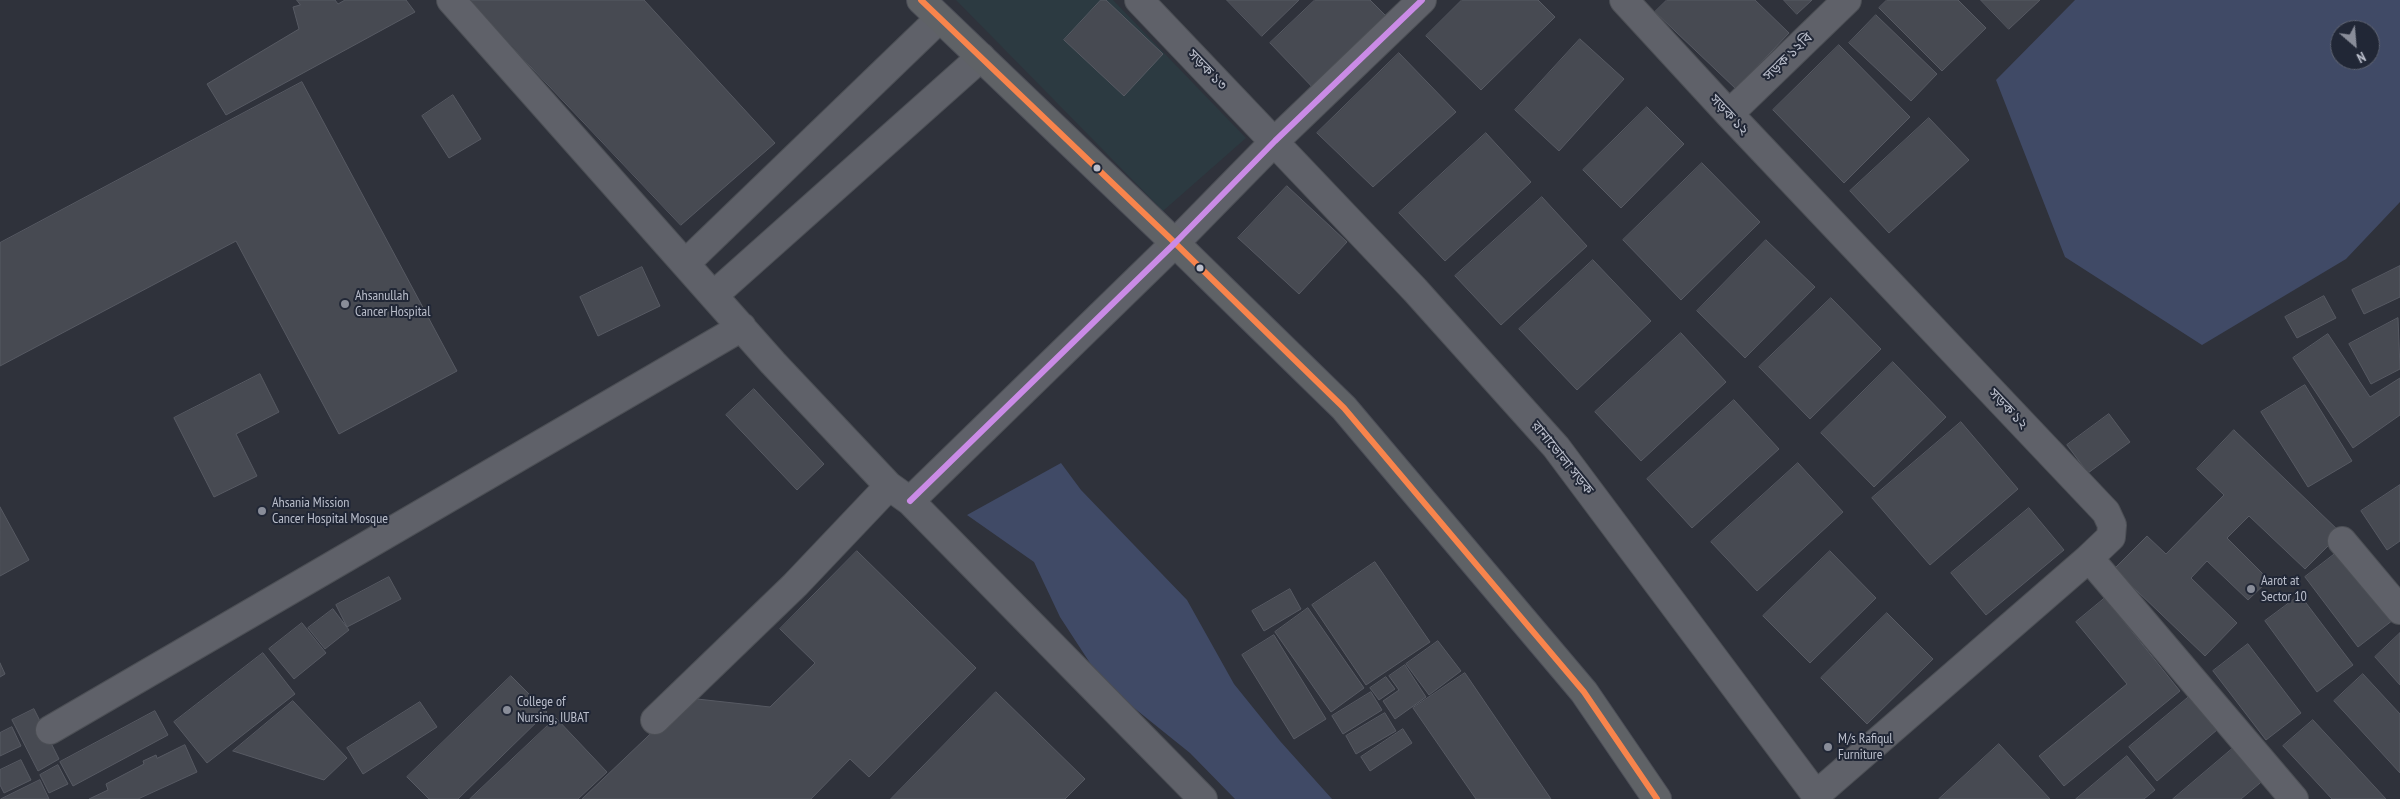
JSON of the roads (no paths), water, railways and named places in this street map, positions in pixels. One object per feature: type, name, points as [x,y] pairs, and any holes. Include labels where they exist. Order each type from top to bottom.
[{"type":"highway","points":[[930,9],[1176,243],[1344,408],[1584,692],[1656,799]]},
{"type":"street","points":[[451,0],[742,327],[899,494],[1203,799]]},
{"type":"street","name":"সড়ক ১৩","points":[[1140,0],[1275,141]]},
{"type":"street","points":[[655,720],[795,585],[899,494],[1176,243],[1275,141],[1422,0]]},
{"type":"street","name":"সড়ক ১২","points":[[1624,0],[1729,114],[2106,512],[2112,525],[2111,536],[2088,558],[1818,797]]},
{"type":"street","name":"সড়ক ১২বি","points":[[1729,114],[1847,0]]},
{"type":"street","points":[[686,262],[930,9]]},
{"type":"street","points":[[714,295],[981,57]]},
{"type":"street","name":"রানাভোলা সড়ক","points":[[1275,141],[1415,290],[1556,447],[1818,797]]},
{"type":"street","points":[[50,730],[742,327]]},
{"type":"street","points":[[2342,541],[2400,610]]},
{"type":"street","points":[[2088,558],[2294,799]]},
{"type":"water","points":[[2075,0],[2400,0],[2400,202],[2346,259],[2202,345],[2065,257],[1996,80]]},
{"type":"water","points":[[1061,463],[1081,490],[1187,600],[1234,684],[1280,741],[1332,799],[1235,799],[1190,753],[1103,683],[1060,617],[1034,562],[967,515]]},
{"type":"place","name":"Ahsanullah Cancer Hospital","points":[[345,304]]},
{"type":"place","name":"Ahsania Mission Cancer Hospital Mosque","points":[[262,511]]},
{"type":"place","name":"Aarot at Sector 10","points":[[2251,589]]},
{"type":"place","name":"College of Nursing, IUBAT","points":[[507,710]]},
{"type":"place","name":"M/s Rafiqul Furniture","points":[[1828,747]]}]
